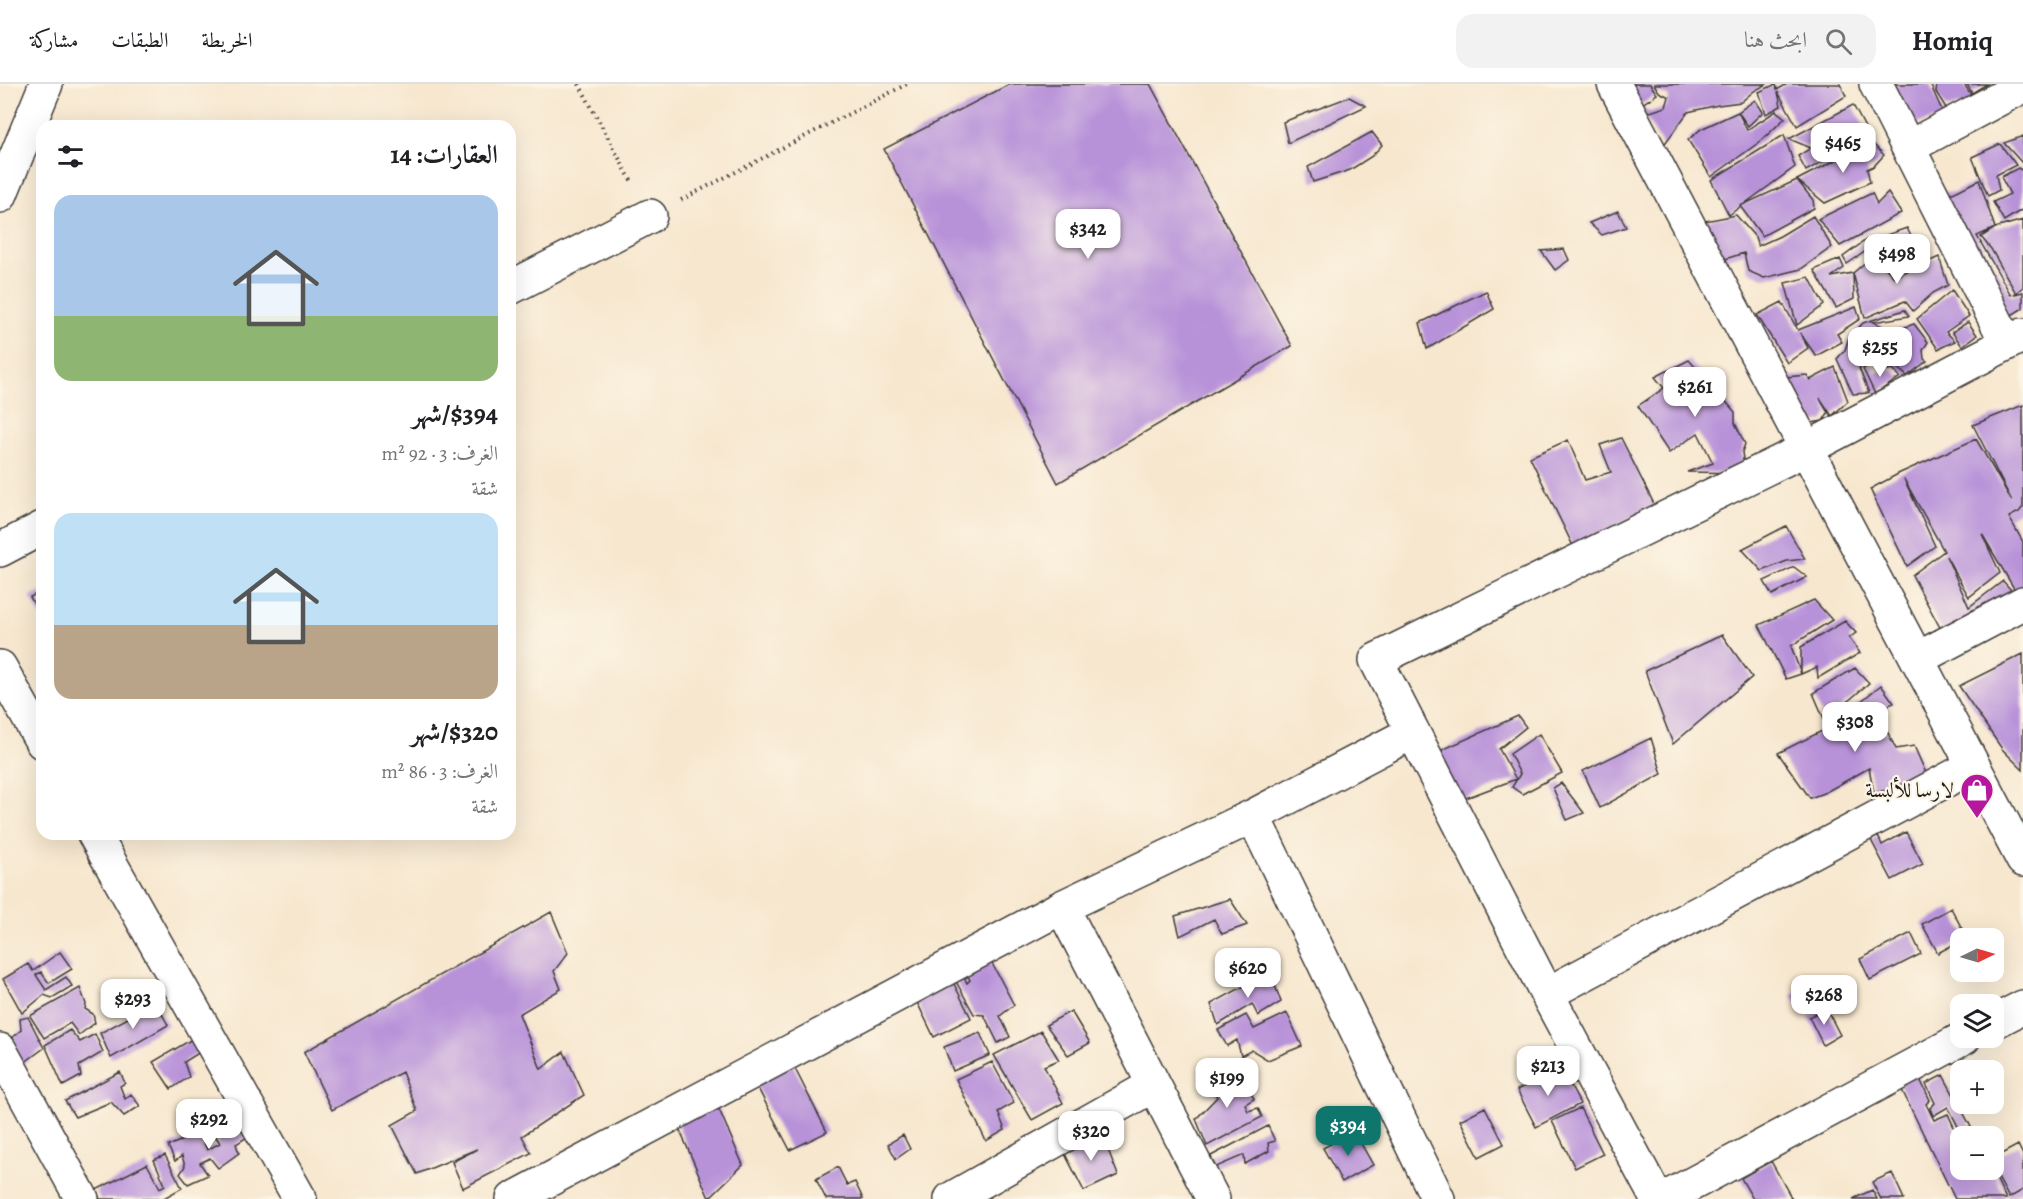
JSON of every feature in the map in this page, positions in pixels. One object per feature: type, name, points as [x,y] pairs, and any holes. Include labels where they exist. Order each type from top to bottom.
[{"type":"street","points":[[0,196],[46,84]]},
{"type":"street","points":[[1614,84],[2022,856]]},
{"type":"street","points":[[1657,1199],[1547,994],[1376,660],[1806,449],[2015,339],[1876,84]]},
{"type":"street","points":[[1909,147],[2023,87]]},
{"type":"street","points":[[516,285],[650,216]]},
{"type":"street","points":[[0,550],[36,531]]},
{"type":"street","points":[[1917,658],[2023,603]]},
{"type":"street","points":[[0,667],[36,730]]},
{"type":"street","points":[[520,1197],[1062,907],[1253,816],[1413,732]]},
{"type":"street","points":[[1547,994],[1973,766]]},
{"type":"street","points":[[1253,816],[1438,1199]]},
{"type":"street","points":[[97,840],[300,1199]]},
{"type":"street","points":[[1062,907],[1213,1199]]},
{"type":"street","points":[[2004,1016],[2023,1006]]},
{"type":"street","points":[[1664,1199],[1950,1046]]},
{"type":"street","points":[[0,1050],[72,1196]]},
{"type":"street","points":[[951,1199],[1154,1085]]},
{"type":"path","points":[[579,84],[650,216],[907,84]]},
{"type":"building","points":[[1010,84],[1150,84],[1292,346],[1058,483],[884,149]]},
{"type":"building","points":[[1619,84],[1650,84],[1657,94],[1639,106]]},
{"type":"building","points":[[1654,84],[1767,84],[1741,102],[1688,112],[1663,146],[1641,109],[1650,112],[1666,107],[1669,97],[1659,92]]},
{"type":"building","points":[[1776,84],[1777,90],[1787,84],[1840,84],[1846,96],[1797,126],[1778,92],[1781,106],[1766,114],[1759,92]]},
{"type":"building","points":[[1882,84],[1930,84],[1945,117],[1904,127]]},
{"type":"building","points":[[1937,84],[1964,84],[1976,102],[1946,108],[1936,92]]},
{"type":"building","points":[[1967,84],[1987,84],[1972,93]]},
{"type":"building","points":[[1349,97],[1366,106],[1288,143],[1283,122]]},
{"type":"building","points":[[1755,100],[1763,112],[1748,126],[1738,112]]},
{"type":"building","points":[[1853,105],[1869,135],[1806,171],[1798,156],[1811,148],[1789,139]]},
{"type":"building","points":[[1776,111],[1785,118],[1761,141],[1711,177],[1688,140],[1701,129],[1738,112],[1747,130]]},
{"type":"building","points":[[1372,132],[1382,145],[1372,156],[1350,170],[1313,182],[1308,167]]},
{"type":"building","points":[[1784,135],[1795,167],[1729,215],[1711,180]]},
{"type":"building","points":[[2023,136],[2023,164],[2004,143]]},
{"type":"building","points":[[1871,142],[1884,155],[1874,166],[1867,169],[1870,182],[1825,203],[1797,180]]},
{"type":"building","points":[[2000,144],[2016,165],[1996,175],[1999,190],[1988,196],[1972,157]]},
{"type":"building","points":[[2018,168],[2023,171],[2023,209],[2004,221],[1993,202],[2010,194],[2001,177]]},
{"type":"building","points":[[1797,180],[1813,200],[1814,208],[1762,236],[1740,206]]},
{"type":"building","points":[[1979,180],[1995,228],[1977,236],[2011,295],[2023,292],[2023,308],[2007,318],[1937,190],[1953,193]]},
{"type":"building","points":[[1872,193],[1877,204],[1888,193],[1901,213],[1840,246],[1818,219]]},
{"type":"building","points":[[1618,211],[1626,227],[1602,235],[1589,223]]},
{"type":"building","points":[[1736,215],[1755,237],[1758,246],[1813,216],[1832,247],[1801,269],[1764,278],[1748,271],[1744,253],[1722,260],[1705,221]]},
{"type":"building","points":[[2023,220],[2023,287],[2016,293],[1991,249],[1981,237],[1995,228]]},
{"type":"building","points":[[1907,228],[1921,257],[1893,267],[1872,240]]},
{"type":"building","points":[[1866,240],[1869,249],[1847,264],[1843,257]]},
{"type":"building","points":[[1564,249],[1569,260],[1555,270],[1541,251]]},
{"type":"building","points":[[1874,255],[1894,277],[1939,257],[1948,285],[1933,293],[1913,311],[1905,301],[1865,318],[1853,273]]},
{"type":"building","points":[[1840,259],[1844,268],[1831,277],[1853,273],[1854,299],[1836,308],[1814,270]]},
{"type":"building","points":[[1809,277],[1824,305],[1797,325],[1785,283]]},
{"type":"building","points":[[1952,290],[1969,316],[1946,332],[1955,341],[1938,349],[1917,319]]},
{"type":"building","points":[[1486,291],[1494,309],[1427,349],[1420,323]]},
{"type":"building","points":[[1782,302],[1798,330],[1856,307],[1860,319],[1837,334],[1842,342],[1816,356],[1800,333],[1808,348],[1787,363],[1757,315]]},
{"type":"building","points":[[1905,310],[1909,316],[1873,322],[1882,326],[1886,334],[1914,324],[1928,342],[1923,350],[1924,359],[1927,361],[1907,376],[1893,364],[1879,369],[1876,357],[1859,368],[1869,393],[1853,394],[1837,359],[1845,350],[1849,338],[1863,323]]},
{"type":"building","points":[[1968,322],[1977,335],[1962,346],[1952,332]]},
{"type":"building","points":[[1689,360],[1735,412],[1735,423],[1745,444],[1742,452],[1745,473],[1687,472],[1713,463],[1698,433],[1669,453],[1638,406],[1664,388],[1655,377]]},
{"type":"building","points":[[1871,364],[1876,372],[1893,369],[1900,377],[1875,394],[1863,369]]},
{"type":"building","points":[[1835,367],[1848,401],[1832,416],[1820,398],[1828,413],[1823,421],[1805,424],[1786,377],[1807,375],[1810,380]]},
{"type":"building","points":[[2023,405],[2023,507],[2009,517],[2023,542],[2023,591],[2016,592],[1982,534],[2000,573],[1969,597],[1946,556],[1969,607],[2003,581],[2019,599],[1944,635],[1912,575],[1944,551],[1904,479],[1935,546],[1907,566],[1870,489],[1976,439],[2012,501],[1973,425]]},
{"type":"building","points":[[1621,438],[1655,506],[1574,548],[1530,457],[1568,440],[1585,480],[1611,472],[1600,445]]},
{"type":"building","points":[[1786,526],[1805,559],[1787,561],[1762,571],[1742,549]]},
{"type":"building","points":[[1794,567],[1807,577],[1772,595],[1764,581]]},
{"type":"building","points":[[36,594],[36,608],[30,597]]},
{"type":"building","points":[[1814,600],[1832,620],[1791,646],[1801,674],[1786,679],[1759,625]]},
{"type":"building","points":[[1845,621],[1856,633],[1849,638],[1860,653],[1818,678],[1817,667],[1801,674],[1801,647]]},
{"type":"building","points":[[1722,635],[1752,677],[1673,744],[1645,671]]},
{"type":"building","points":[[2023,654],[2023,770],[2002,749],[1959,686]]},
{"type":"building","points":[[1855,668],[1869,683],[1825,721],[1813,693]]},
{"type":"building","points":[[1881,685],[1894,703],[1878,709],[1884,720],[1867,733],[1888,733],[1896,749],[1914,746],[1929,780],[1874,793],[1869,768],[1826,792],[1810,798],[1778,753],[1822,731],[1844,733],[1838,720]]},
{"type":"building","points":[[1518,716],[1526,727],[1499,749],[1516,779],[1458,801],[1435,753]]},
{"type":"building","points":[[1539,734],[1562,773],[1522,794],[1512,787],[1520,774],[1510,754]]},
{"type":"building","points":[[1651,738],[1662,774],[1600,808],[1583,771]]},
{"type":"building","points":[[1561,783],[1584,813],[1567,820],[1553,788]]},
{"type":"building","points":[[1906,832],[1923,864],[1892,880],[1871,840],[1878,836],[1882,845]]},
{"type":"building","points":[[1230,899],[1247,925],[1222,934],[1214,919],[1180,936],[1175,916]]},
{"type":"building","points":[[1951,908],[1962,928],[1950,928],[1950,946],[1938,953],[1922,924]]},
{"type":"building","points":[[551,912],[568,953],[554,971],[561,989],[519,1014],[541,1069],[564,1052],[584,1095],[522,1136],[531,1153],[463,1188],[452,1162],[477,1149],[417,1174],[392,1125],[417,1111],[402,1072],[332,1110],[304,1052]]},
{"type":"building","points":[[1911,933],[1921,954],[1870,980],[1860,959]]},
{"type":"building","points":[[60,952],[72,969],[49,983],[41,972],[36,975],[46,990],[66,977],[72,986],[52,998],[44,995],[22,1013],[3,979],[28,964],[33,971]]},
{"type":"building","points":[[986,952],[1014,1005],[1000,1016],[1010,1037],[998,1043],[984,1015],[974,1014],[953,976],[960,971],[967,983],[970,980],[964,968]]},
{"type":"building","points":[[1270,972],[1281,1002],[1258,1016],[1252,1004],[1218,1025],[1211,1004]]},
{"type":"building","points":[[1816,981],[1825,996],[1801,1010],[1792,995]]},
{"type":"building","points":[[953,982],[971,1018],[934,1037],[916,1000]]},
{"type":"building","points":[[80,988],[86,1004],[85,1009],[93,1014],[95,1023],[79,1035],[70,1023],[44,1038],[30,1016]]},
{"type":"building","points":[[156,1003],[168,1025],[111,1058],[100,1033]]},
{"type":"building","points":[[1826,1008],[1840,1035],[1823,1045],[1809,1017]]},
{"type":"building","points":[[1071,1011],[1090,1043],[1068,1055],[1046,1025]]},
{"type":"building","points":[[1287,1013],[1302,1046],[1268,1060],[1252,1050],[1241,1056],[1237,1040],[1227,1046],[1218,1030],[1246,1015],[1254,1029]]},
{"type":"building","points":[[28,1017],[44,1048],[21,1065],[13,1037],[21,1030],[20,1019]]},
{"type":"building","points":[[70,1030],[80,1042],[95,1034],[103,1052],[79,1066],[81,1076],[63,1086],[45,1045]]},
{"type":"building","points":[[1041,1031],[1059,1060],[1044,1066],[1063,1103],[1032,1120],[994,1055]]},
{"type":"building","points":[[980,1033],[990,1055],[953,1071],[944,1047]]},
{"type":"building","points":[[199,1035],[205,1049],[184,1062],[189,1077],[171,1089],[153,1062]]},
{"type":"building","points":[[787,1053],[827,1132],[790,1150],[750,1073]]},
{"type":"building","points":[[992,1062],[1014,1103],[998,1112],[1005,1130],[986,1141],[956,1079]]},
{"type":"building","points":[[1238,1068],[1254,1099],[1245,1104],[1248,1111],[1258,1108],[1262,1117],[1207,1146],[1196,1119],[1217,1097],[1211,1084]]},
{"type":"building","points":[[1561,1068],[1580,1104],[1536,1127],[1517,1090]]},
{"type":"building","points":[[1916,1071],[1930,1100],[1926,1104],[1934,1120],[1948,1114],[1953,1126],[1950,1126],[1950,1180],[1997,1180],[2006,1199],[1955,1199],[1900,1086]]},
{"type":"building","points":[[120,1072],[125,1083],[120,1086],[125,1099],[131,1094],[140,1106],[124,1116],[111,1102],[75,1117],[65,1101]]},
{"type":"building","points":[[1943,1075],[1950,1088],[1950,1111],[1948,1107],[1933,1116],[1930,1108],[1935,1103],[1926,1084]]},
{"type":"building","points":[[712,1093],[743,1165],[709,1198],[673,1114]]},
{"type":"building","points":[[1485,1107],[1504,1144],[1479,1157],[1460,1120]]},
{"type":"building","points":[[1580,1108],[1603,1154],[1575,1168],[1552,1121]]},
{"type":"building","points":[[1952,1114],[1964,1114],[1970,1126],[1958,1126]]},
{"type":"building","points":[[241,1120],[252,1134],[236,1144],[239,1153],[218,1168],[210,1158],[200,1163],[208,1175],[188,1184],[180,1174],[185,1166],[182,1156],[175,1161],[168,1146],[200,1133],[207,1150],[220,1143],[211,1129]]},
{"type":"building","points":[[1268,1126],[1275,1141],[1268,1143],[1269,1151],[1245,1164],[1244,1155],[1214,1168],[1211,1156]]},
{"type":"building","points":[[1354,1131],[1373,1165],[1342,1182],[1323,1148]]},
{"type":"building","points":[[1101,1132],[1118,1175],[1084,1191],[1063,1150]]},
{"type":"building","points":[[903,1135],[910,1149],[896,1159],[888,1144]]},
{"type":"building","points":[[2018,1145],[2023,1155],[2023,1190],[2009,1198],[1999,1180],[2004,1180],[2004,1153]]},
{"type":"building","points":[[165,1155],[182,1188],[162,1199],[100,1199],[96,1190],[147,1164],[160,1188],[165,1185],[154,1160]]},
{"type":"building","points":[[1771,1161],[1792,1199],[1753,1199],[1741,1178]]},
{"type":"building","points":[[838,1167],[847,1185],[855,1182],[863,1199],[826,1199],[816,1179]]},
{"type":"building","points":[[1892,1173],[1904,1199],[1881,1199],[1872,1182]]},
{"type":"building","points":[[1872,1190],[1877,1199],[1853,1199]]},
{"type":"place","name":"لارسا للألبسة","points":[[1977,819]]}]
